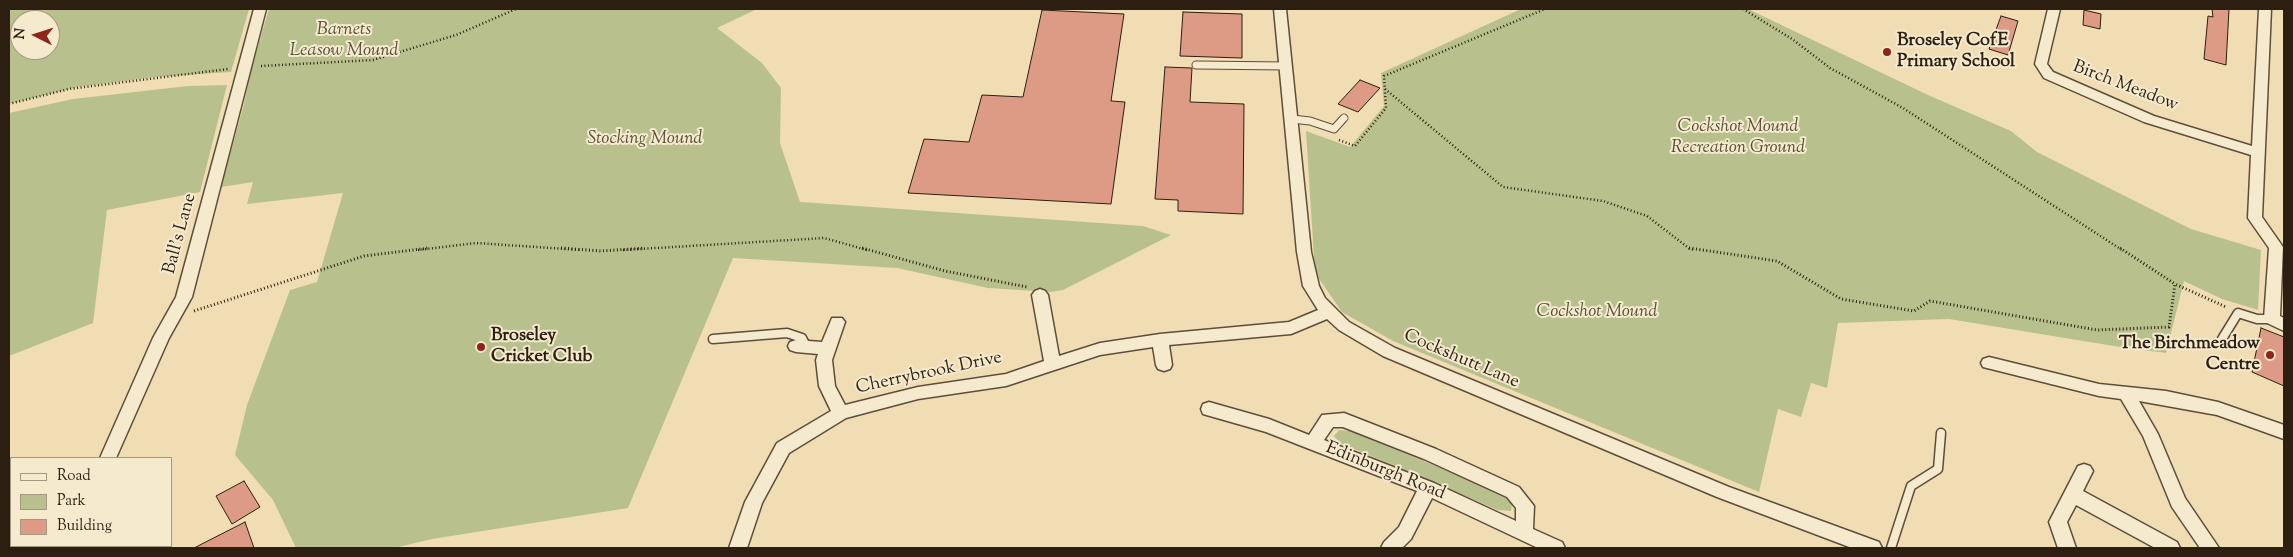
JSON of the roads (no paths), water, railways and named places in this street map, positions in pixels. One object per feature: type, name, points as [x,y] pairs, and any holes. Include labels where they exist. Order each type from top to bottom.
[{"type":"street","name":"Ball's Lane","points":[[108,457],[184,297],[260,9]]},
{"type":"street","name":"Cockshutt Lane","points":[[1280,9],[1304,252],[1311,286],[1328,312],[1344,326],[1389,352],[1723,492],[1873,548]]},
{"type":"street","name":"Birch Meadow","points":[[2054,9],[2041,64],[2048,75],[2149,119],[2257,152]]},
{"type":"street","points":[[2265,9],[2255,218],[2276,247],[2278,322]]},
{"type":"street","points":[[1040,295],[1053,365]]},
{"type":"street","name":"Cherrybrook Drive","points":[[738,548],[754,502],[783,448],[841,413],[918,393],[1006,380],[1100,350],[1160,340],[1290,328],[1328,312]]},
{"type":"street","points":[[837,322],[824,360],[827,386],[841,413]]},
{"type":"street","points":[[1160,340],[1164,364]]},
{"type":"street","points":[[801,346],[827,348]]},
{"type":"street","points":[[1989,363],[2099,390],[2166,398],[2218,409],[2284,432]]},
{"type":"street","points":[[2126,394],[2150,434],[2178,502],[2210,548]]},
{"type":"street","name":"Edinburgh Road","points":[[1209,409],[1269,426],[1428,488],[1556,548]]},
{"type":"street","points":[[1313,443],[1328,420],[1344,420],[1430,454],[1513,492],[1525,506],[1524,534]]},
{"type":"street","points":[[2067,548],[2058,522],[2084,471]]},
{"type":"street","points":[[1390,548],[1405,533],[1428,488]]},
{"type":"street","points":[[2072,494],[2171,548]]},
{"type":"lane","points":[[1196,65],[1286,66]]},
{"type":"lane","points":[[1292,119],[1310,121],[1334,128],[1344,118]]},
{"type":"lane","points":[[2222,339],[2238,313],[2257,319],[2278,322]]},
{"type":"lane","points":[[713,339],[787,333],[802,338],[801,346]]},
{"type":"lane","points":[[1891,548],[1911,486],[1938,469],[1941,433]]},
{"type":"place","name":"Broseley CofE Primary School","points":[[1887,52]]},
{"type":"place","name":"Broseley Cricket Club","points":[[481,347]]},
{"type":"place","name":"The Birchmeadow Centre","points":[[2270,355]]},
{"type":"park label","name":"Barnets Leasow Mound","points":[[344,41]]},
{"type":"park label","name":"Cockshot Mound Recreation Ground","points":[[1738,138]]},
{"type":"park label","name":"Stocking Mound","points":[[645,140]]},
{"type":"park label","name":"Cockshot Mound","points":[[1597,313]]}]
